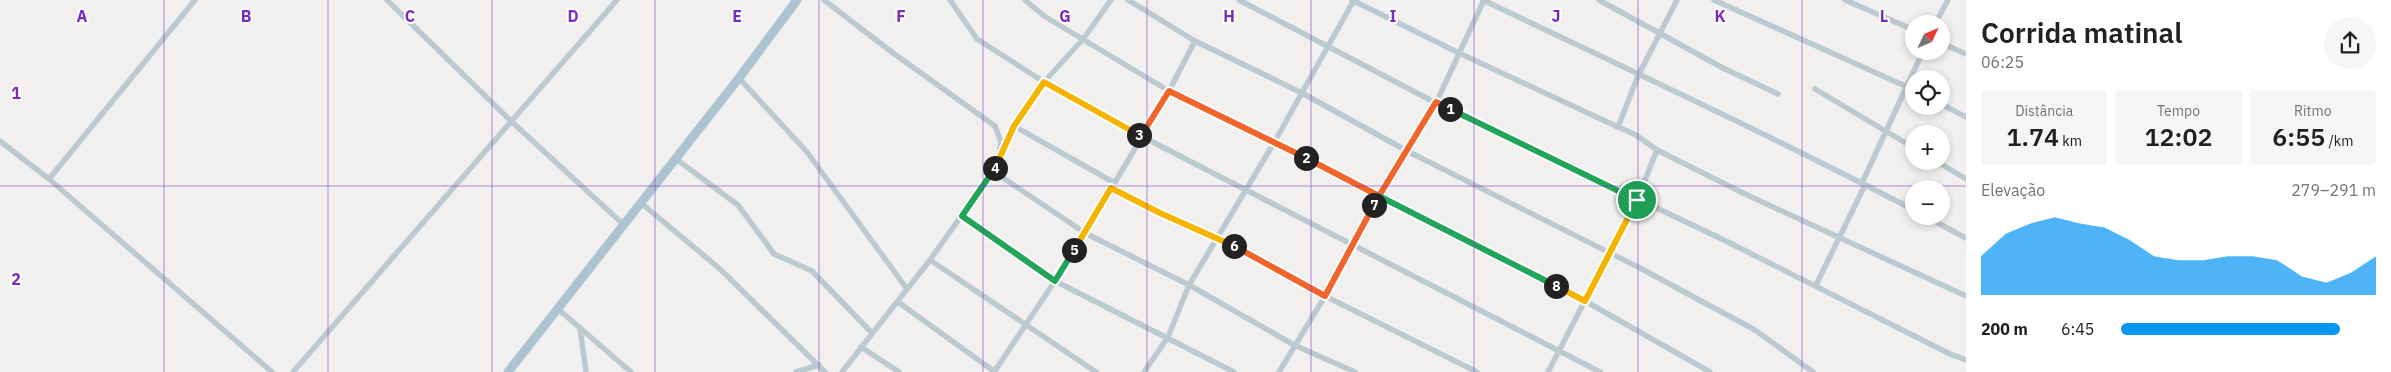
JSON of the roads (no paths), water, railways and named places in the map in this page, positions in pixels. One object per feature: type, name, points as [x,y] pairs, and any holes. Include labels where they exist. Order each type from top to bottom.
[{"type":"main road","points":[[508,372],[739,78],[796,0]]},
{"type":"street","points":[[49,179],[195,0]]},
{"type":"street","points":[[387,0],[511,121],[624,225]]},
{"type":"street","points":[[293,372],[617,0]]},
{"type":"street","points":[[824,0],[893,54],[995,126],[1001,142],[998,161]]},
{"type":"street","points":[[950,0],[977,39],[1044,82],[1141,136],[1351,246],[1560,350],[1600,372]]},
{"type":"street","points":[[1025,0],[1044,16],[1084,38],[1169,91],[1275,141],[1585,301],[1710,372]]},
{"type":"street","points":[[842,372],[898,302],[962,216],[993,171],[1014,126],[1044,82],[1084,38],[1111,0]]},
{"type":"street","points":[[1128,0],[1195,41],[1302,93],[1407,151],[1640,268],[1755,330],[1813,372]]},
{"type":"street","points":[[1239,0],[1436,102],[1816,285],[1950,354],[1966,360]]},
{"type":"street","points":[[1144,372],[1168,338],[1189,285],[1244,189],[1275,141],[1353,0],[1458,53],[1636,135],[1657,150],[1747,195],[1966,296]]},
{"type":"street","points":[[1279,372],[1325,296],[1379,196],[1436,102],[1484,0],[1638,76],[1777,140],[1905,205]]},
{"type":"street","points":[[1599,0],[1723,68],[1778,94]]},
{"type":"street","points":[[1618,127],[1638,76],[1677,0]]},
{"type":"street","points":[[1714,0],[1905,85]]},
{"type":"street","points":[[1845,0],[1905,26]]},
{"type":"street","points":[[1940,15],[1948,0]]},
{"type":"street","points":[[898,302],[994,372],[1085,233],[1169,91],[1195,41]]},
{"type":"street","points":[[1950,46],[1966,54]]},
{"type":"street","points":[[739,78],[807,152],[907,289]]},
{"type":"street","points":[[1816,89],[1905,143]]},
{"type":"street","points":[[1816,285],[1840,237],[1887,132],[1905,99]]},
{"type":"street","points":[[1950,109],[1966,117]]},
{"type":"street","points":[[1014,126],[1160,213],[1218,237],[1325,296],[1477,372]]},
{"type":"street","points":[[0,141],[49,179],[272,372]]},
{"type":"street","points":[[1548,372],[1637,200],[1657,150]]},
{"type":"street","points":[[676,159],[738,205],[774,254],[812,271],[872,333]]},
{"type":"street","points":[[1950,169],[1966,179]]},
{"type":"street","points":[[993,171],[1085,233],[1189,285],[1294,345],[1356,372]]},
{"type":"street","points":[[641,202],[720,269],[825,372]]},
{"type":"street","points":[[962,216],[1055,281],[1234,372]]},
{"type":"street","points":[[1942,225],[1966,238]]},
{"type":"street","points":[[930,260],[1096,372]]},
{"type":"street","points":[[558,309],[631,372]]},
{"type":"street","points":[[580,328],[586,372]]},
{"type":"street","points":[[861,346],[899,372]]},
{"type":"street","points":[[796,372],[819,365]]}]
